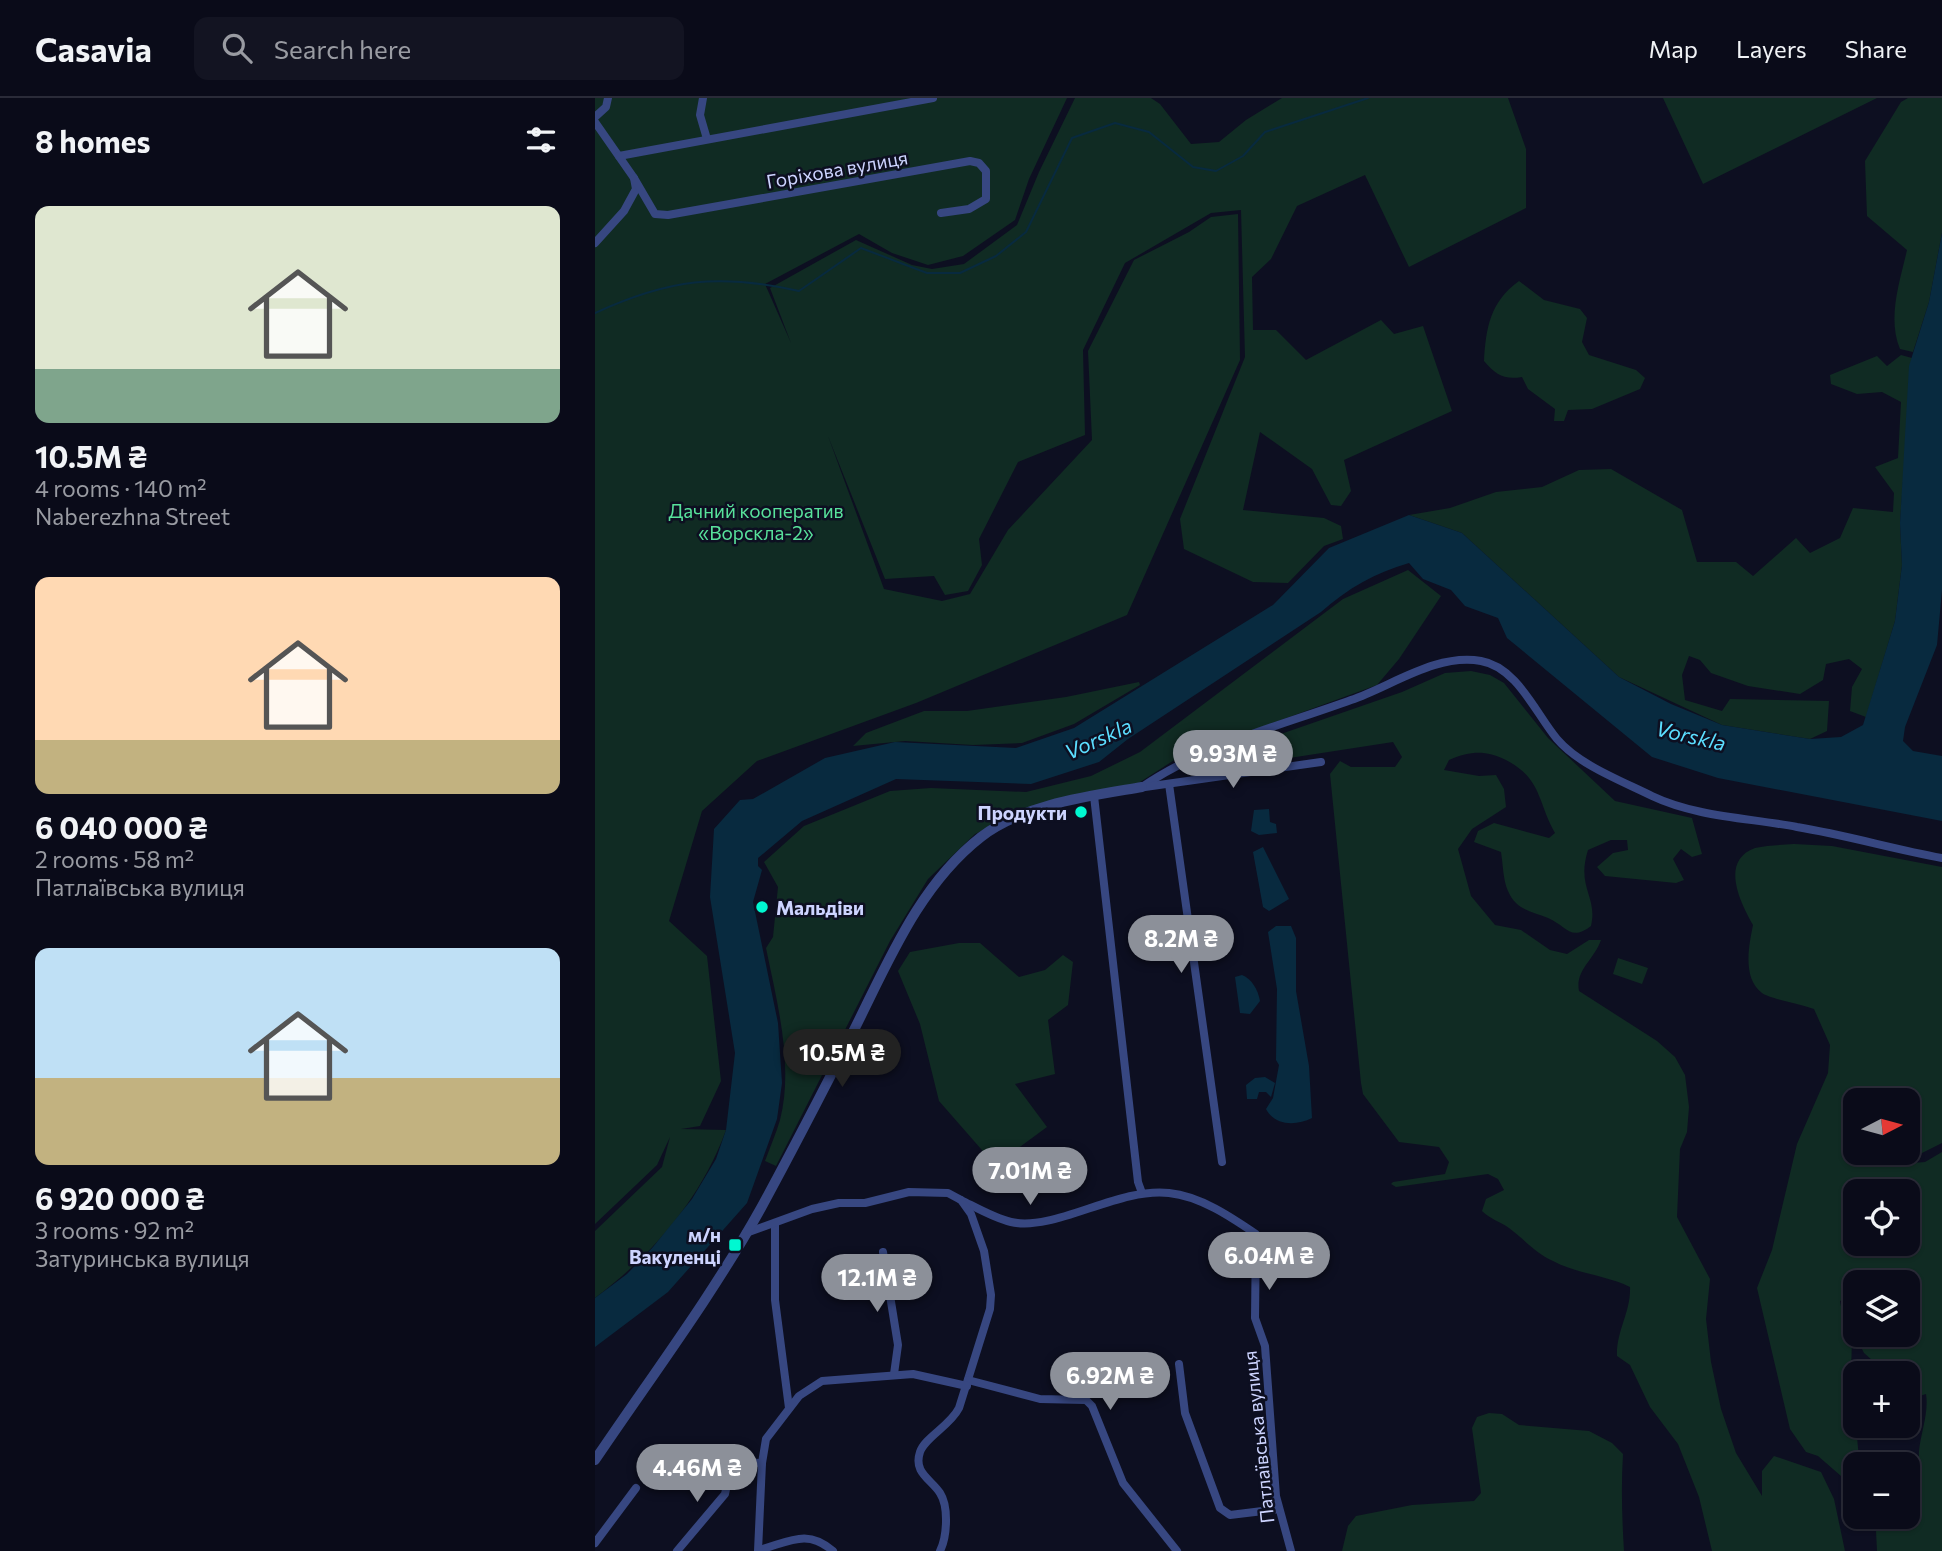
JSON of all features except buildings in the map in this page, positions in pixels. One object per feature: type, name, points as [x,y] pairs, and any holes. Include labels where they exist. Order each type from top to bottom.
[{"type":"street","points":[[595,243],[632,201],[636,189],[634,178],[595,119],[605,107],[608,98]]},
{"type":"street","points":[[703,98],[700,115],[707,139]]},
{"type":"street","points":[[619,156],[933,98]]},
{"type":"street","name":"Горіхова вулиця","points":[[634,178],[655,214],[669,215],[969,161],[979,163],[986,172],[986,199],[969,209],[941,213]]},
{"type":"street","points":[[1142,787],[1183,761],[1284,722],[1353,700],[1439,663],[1483,661],[1511,679],[1559,741],[1588,762],[1656,797],[1703,811],[1800,827],[1942,858]]},
{"type":"street","points":[[595,1460],[746,1233],[815,1108],[899,940],[933,885],[965,851],[999,826],[1031,813],[1094,796],[1321,762]]},
{"type":"street","points":[[1169,784],[1222,1162]]},
{"type":"street","points":[[1094,796],[1138,1182],[1142,1194]]},
{"type":"street","name":"Патлаївська вулиця","points":[[746,1233],[812,1209],[839,1203],[865,1203],[909,1192],[948,1192],[998,1217],[1019,1223],[1142,1194],[1169,1193],[1192,1199],[1233,1218],[1256,1234],[1255,1318],[1265,1346],[1279,1509],[1291,1551]]},
{"type":"street","points":[[940,1551],[946,1530],[943,1499],[923,1476],[919,1455],[925,1444],[954,1419],[988,1320],[991,1295],[984,1251],[971,1214],[961,1200]]},
{"type":"street","points":[[775,1224],[776,1308],[789,1408]]},
{"type":"street","points":[[883,1252],[898,1345],[894,1374]]},
{"type":"street","points":[[1179,1364],[1185,1413],[1220,1508],[1230,1515],[1279,1509]]},
{"type":"street","points":[[833,1551],[818,1539],[807,1537],[759,1550],[762,1463],[767,1439],[789,1408],[817,1382],[894,1374],[925,1374],[1040,1399],[1086,1400],[1092,1406],[1107,1450],[1123,1483],[1177,1551]]},
{"type":"street","points":[[698,1456],[732,1462],[762,1463]]},
{"type":"street","points":[[677,1551],[725,1494],[732,1462]]},
{"type":"street","points":[[595,1543],[636,1488]]},
{"type":"green space","name":"Дачний кооператив «Ворскла-2»","points":[[595,98],[1067,98],[1029,179],[1015,220],[963,256],[928,265],[892,253],[859,234],[765,284],[791,343],[770,288],[856,240],[912,265],[932,269],[964,264],[1017,225],[1075,98],[1151,98],[1160,104],[1191,144],[1219,142],[1246,120],[1282,98],[1508,98],[1526,149],[1526,208],[1409,267],[1365,175],[1297,206],[1271,259],[1252,277],[1253,330],[1276,330],[1306,360],[1381,320],[1394,334],[1423,326],[1452,411],[1344,460],[1351,491],[1341,506],[1331,505],[1312,469],[1260,432],[1243,510],[1324,518],[1341,526],[1343,539],[1324,546],[1288,583],[1253,582],[1184,549],[1180,519],[1245,357],[1241,210],[1211,213],[1125,263],[1083,350],[1085,435],[1018,462],[979,539],[982,565],[968,591],[945,595],[934,576],[885,579],[828,436],[884,589],[942,601],[970,594],[1008,530],[1092,440],[1088,351],[1134,260],[1189,232],[1211,217],[1238,214],[1240,360],[1127,615],[916,703],[757,761],[702,811],[669,921],[707,956],[721,1081],[700,1126],[681,1129],[726,1130],[703,1179],[673,1223],[636,1263],[595,1298],[595,1231],[662,1167],[670,1137],[657,1165],[595,1224]]},
{"type":"green space","points":[[1663,98],[1877,98],[1703,184]]},
{"type":"green space","points":[[1908,98],[1942,98],[1942,233],[1929,302],[1913,352],[1900,349],[1895,325],[1898,287],[1907,250],[1867,216],[1865,161],[1901,102]]},
{"type":"green space","points":[[1519,281],[1544,300],[1580,309],[1587,318],[1582,342],[1589,355],[1636,370],[1645,378],[1640,389],[1592,409],[1568,410],[1564,421],[1554,421],[1555,409],[1528,389],[1522,377],[1505,377],[1492,370],[1484,361],[1491,316],[1509,289]]},
{"type":"green space","points":[[1901,355],[1912,358],[1900,523],[1902,565],[1895,621],[1866,717],[1850,711],[1852,687],[1862,669],[1849,659],[1826,664],[1823,680],[1800,694],[1748,686],[1711,673],[1700,660],[1689,656],[1682,675],[1685,700],[1722,711],[1730,699],[1829,701],[1827,731],[1810,739],[1722,725],[1619,677],[1462,533],[1409,515],[1450,508],[1496,492],[1542,487],[1579,470],[1611,469],[1682,510],[1697,562],[1736,562],[1753,576],[1796,538],[1810,553],[1840,538],[1853,508],[1893,512],[1894,493],[1875,467],[1898,458],[1901,402],[1882,392],[1857,394],[1831,384],[1830,375],[1877,356],[1887,366]]},
{"type":"green space","points":[[1408,570],[1441,596],[1399,659],[1377,685],[1179,757],[1137,784],[1010,817],[975,834],[928,879],[890,941],[776,1166],[765,1161],[780,1120],[784,1099],[785,1056],[766,948],[773,937],[778,887],[764,862],[804,826],[890,791],[931,788],[1026,792],[1091,776],[1140,752],[1343,599]]},
{"type":"green space","points":[[1471,671],[1490,675],[1504,683],[1548,738],[1615,801],[1692,818],[1702,854],[1692,857],[1681,849],[1673,859],[1684,880],[1676,883],[1605,876],[1597,867],[1613,853],[1628,850],[1627,840],[1611,840],[1588,850],[1584,874],[1592,907],[1591,926],[1584,931],[1573,933],[1515,902],[1506,887],[1501,852],[1474,842],[1478,831],[1494,823],[1549,838],[1555,833],[1533,783],[1518,767],[1485,753],[1471,753],[1449,760],[1444,770],[1479,776],[1496,775],[1504,789],[1506,807],[1472,829],[1458,849],[1471,896],[1495,925],[1521,930],[1550,950],[1567,954],[1589,940],[1601,940],[1582,971],[1579,991],[1657,1041],[1675,1057],[1685,1075],[1689,1107],[1687,1132],[1680,1149],[1677,1217],[1710,1279],[1706,1319],[1711,1362],[1721,1409],[1736,1453],[1762,1496],[1762,1471],[1774,1456],[1821,1472],[1834,1499],[1845,1551],[1712,1551],[1699,1497],[1678,1444],[1650,1407],[1630,1365],[1617,1356],[1630,1287],[1572,1269],[1547,1258],[1509,1228],[1485,1214],[1482,1211],[1486,1199],[1504,1190],[1498,1179],[1488,1174],[1396,1187],[1391,1184],[1445,1174],[1449,1162],[1439,1147],[1399,1142],[1363,1094],[1330,774],[1340,761],[1351,767],[1395,767],[1402,757],[1393,742],[1185,774],[1194,764],[1402,692],[1445,673]]},
{"type":"green space","points":[[1139,682],[1140,685],[1074,724],[1022,743],[973,745],[905,741],[853,746],[866,733],[924,711],[967,711],[1066,697]]},
{"type":"green space","points":[[1832,846],[1942,867],[1942,1143],[1920,1154],[1920,1088],[1843,1088],[1843,1166],[1920,1166],[1920,1162],[1942,1152],[1942,1551],[1877,1551],[1876,1531],[1873,1529],[1920,1529],[1919,1451],[1927,1401],[1926,1394],[1920,1396],[1920,1361],[1873,1361],[1861,1347],[1920,1347],[1920,1270],[1843,1270],[1843,1300],[1840,1301],[1843,1347],[1852,1347],[1851,1361],[1843,1361],[1843,1438],[1857,1438],[1858,1452],[1843,1452],[1843,1476],[1818,1456],[1806,1452],[1790,1429],[1757,1288],[1772,1250],[1797,1144],[1828,1073],[1830,1045],[1814,1009],[1762,993],[1756,987],[1749,970],[1753,925],[1739,895],[1735,873],[1744,854],[1755,848]]},
{"type":"green space","points":[[959,943],[980,943],[1019,977],[1045,970],[1063,955],[1073,962],[1068,1005],[1048,1020],[1055,1074],[1015,1084],[1047,1127],[995,1165],[939,1101],[920,1024],[898,971],[910,952]]},
{"type":"green space","points":[[1618,958],[1648,968],[1642,984],[1613,974]]},
{"type":"green space","points":[[1489,1413],[1502,1414],[1519,1425],[1589,1431],[1612,1443],[1623,1454],[1624,1551],[1342,1551],[1348,1526],[1356,1516],[1412,1505],[1474,1501],[1481,1493],[1472,1428],[1477,1417]]},
{"type":"water","name":"Vorskla","points":[[1942,233],[1942,590],[1937,645],[1905,727],[1903,741],[1913,751],[1942,756],[1942,821],[1718,778],[1652,757],[1507,638],[1498,618],[1465,606],[1451,590],[1423,579],[1409,563],[1385,572],[1362,582],[1128,739],[1099,762],[1031,784],[896,779],[802,821],[758,858],[758,866],[762,870],[753,902],[778,1023],[782,1083],[777,1119],[747,1203],[668,1292],[595,1347],[595,1298],[627,1274],[692,1199],[716,1159],[726,1130],[735,1053],[710,897],[714,829],[740,800],[753,799],[825,758],[895,742],[1016,748],[1074,728],[1273,605],[1329,548],[1409,515],[1462,533],[1619,677],[1671,704],[1722,725],[1810,739],[1841,737],[1863,725],[1895,621],[1902,565],[1900,523],[1909,366],[1929,302]]},
{"type":"water","points":[[1269,809],[1270,822],[1276,824],[1277,833],[1259,835],[1251,831],[1254,810]]},
{"type":"water","points":[[1263,847],[1289,899],[1269,911],[1263,907],[1253,852]]},
{"type":"water","points":[[1276,926],[1291,926],[1296,938],[1296,991],[1309,1066],[1312,1118],[1293,1123],[1275,1119],[1266,1109],[1273,1098],[1279,1065],[1276,1060],[1277,989],[1268,932]]},
{"type":"water","points":[[1242,975],[1254,985],[1260,1001],[1250,1014],[1240,1013],[1235,977]]},
{"type":"water","points":[[1265,1077],[1275,1083],[1271,1097],[1266,1092],[1259,1092],[1257,1099],[1247,1099],[1246,1085],[1255,1078]]},
{"type":"waterway","points":[[595,313],[647,293],[695,282],[744,282],[799,291],[861,248],[927,273],[960,273],[996,256],[1026,232],[1072,138],[1115,123],[1149,132],[1193,167],[1216,171],[1243,156],[1265,132],[1368,98]]},
{"type":"place","name":"Продукти","points":[[1081,812]]},
{"type":"place","name":"Мальдіви","points":[[762,907]]},
{"type":"place","name":"м/н Вакуленці","points":[[735,1245]]}]
